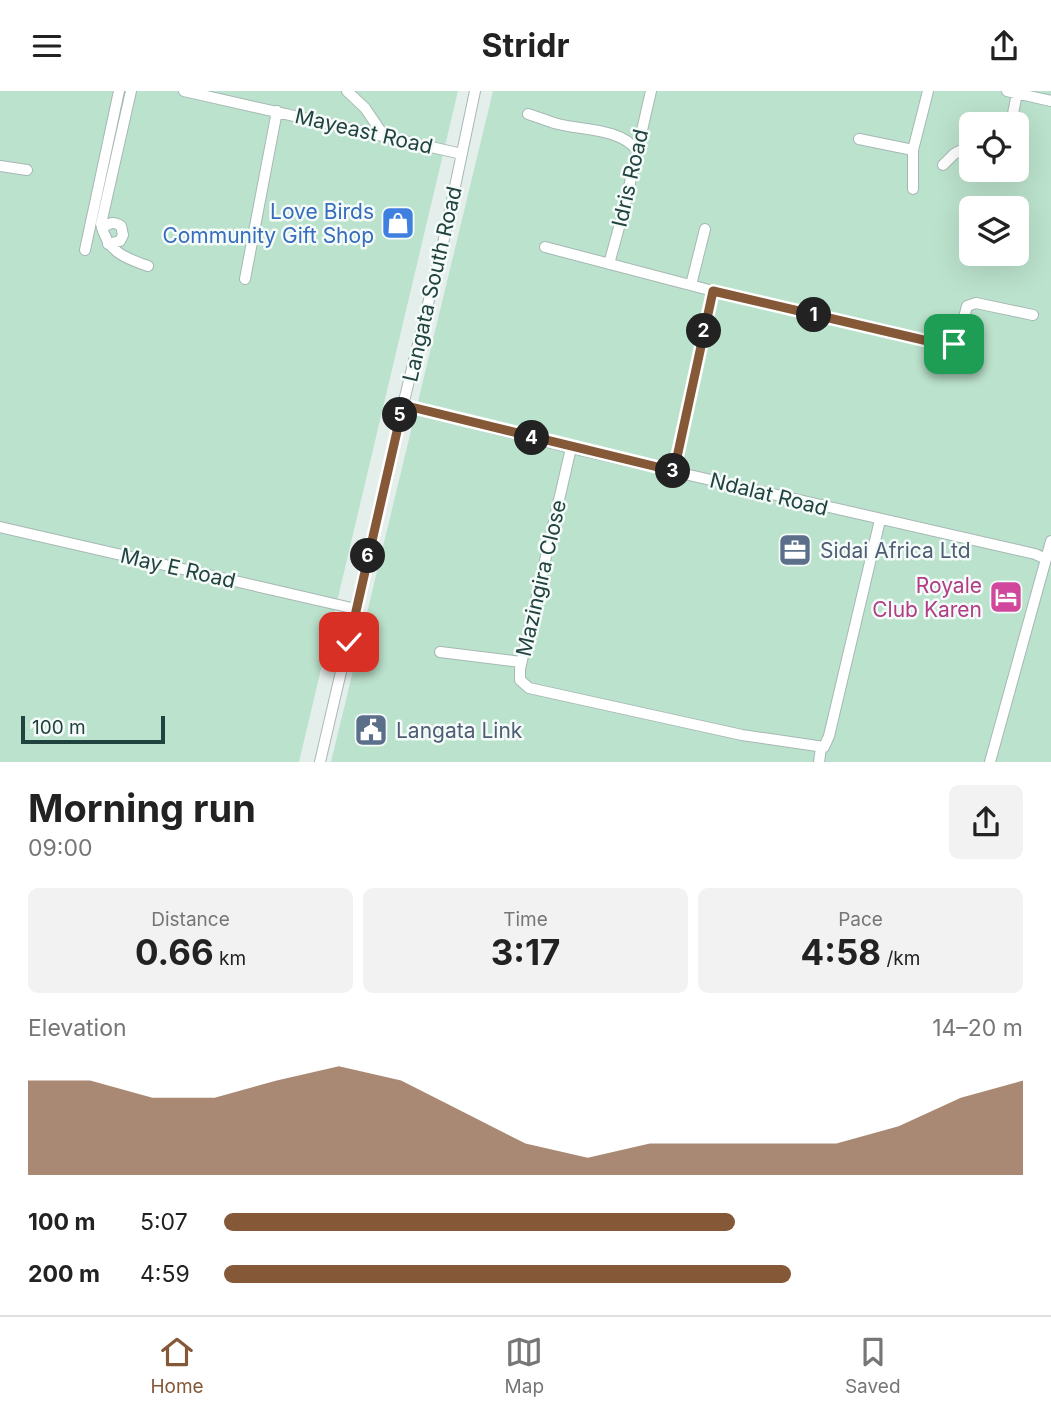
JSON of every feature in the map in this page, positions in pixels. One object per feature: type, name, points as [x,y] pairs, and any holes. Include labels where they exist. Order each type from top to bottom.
[{"type":"street","points":[[85,250],[119,91]]},
{"type":"street","points":[[131,91],[102,228],[108,244],[119,255],[148,266]]},
{"type":"street","name":"Mayeast Road","points":[[184,91],[462,154]]},
{"type":"street","points":[[347,91],[365,108],[384,136]]},
{"type":"street","name":"Langata South Road","points":[[320,762],[444,239],[475,91]]},
{"type":"street","name":"Idris Road","points":[[609,264],[651,91]]},
{"type":"street","points":[[913,189],[914,150],[928,91]]},
{"type":"street","points":[[1011,112],[1012,92],[1051,101]]},
{"type":"street","points":[[245,279],[277,111]]},
{"type":"street","points":[[528,114],[630,141],[637,151]]},
{"type":"street","points":[[859,139],[914,150]]},
{"type":"street","points":[[943,165],[959,151]]},
{"type":"street","points":[[0,166],[27,170]]},
{"type":"street","points":[[102,228],[108,223],[121,226],[121,241],[108,244]]},
{"type":"street","points":[[691,285],[705,229]]},
{"type":"street","points":[[545,247],[713,291],[949,346],[958,340],[970,303],[1033,315]]},
{"type":"street","points":[[674,471],[713,291]]},
{"type":"street","name":"Ndalat Road","points":[[403,405],[571,448],[880,520],[1022,551],[1048,550]]},
{"type":"street","name":"Mazingira Close","points":[[571,448],[522,662],[520,681],[529,688],[627,711],[821,748]]},
{"type":"street","points":[[819,762],[821,748],[829,736],[880,520]]},
{"type":"street","name":"May E Road","points":[[0,527],[356,609]]},
{"type":"street","points":[[990,762],[1048,550]]},
{"type":"street","points":[[440,652],[522,662]]},
{"type":"green space","points":[[0,91],[458,91],[299,762],[0,762]]},
{"type":"green space","points":[[493,91],[1051,91],[1051,762],[331,762]]},
{"type":"place","name":"Love Birds Community Gift Shop","points":[[398,223]]},
{"type":"place","name":"Sidai Africa Ltd","points":[[795,550]]},
{"type":"place","name":"Royale Club Karen","points":[[1006,597]]},
{"type":"place","name":"Langata Link","points":[[371,730]]},
{"type":"route","points":[[349,642],[403,405],[674,471],[713,291],[949,346],[954,344]]}]
